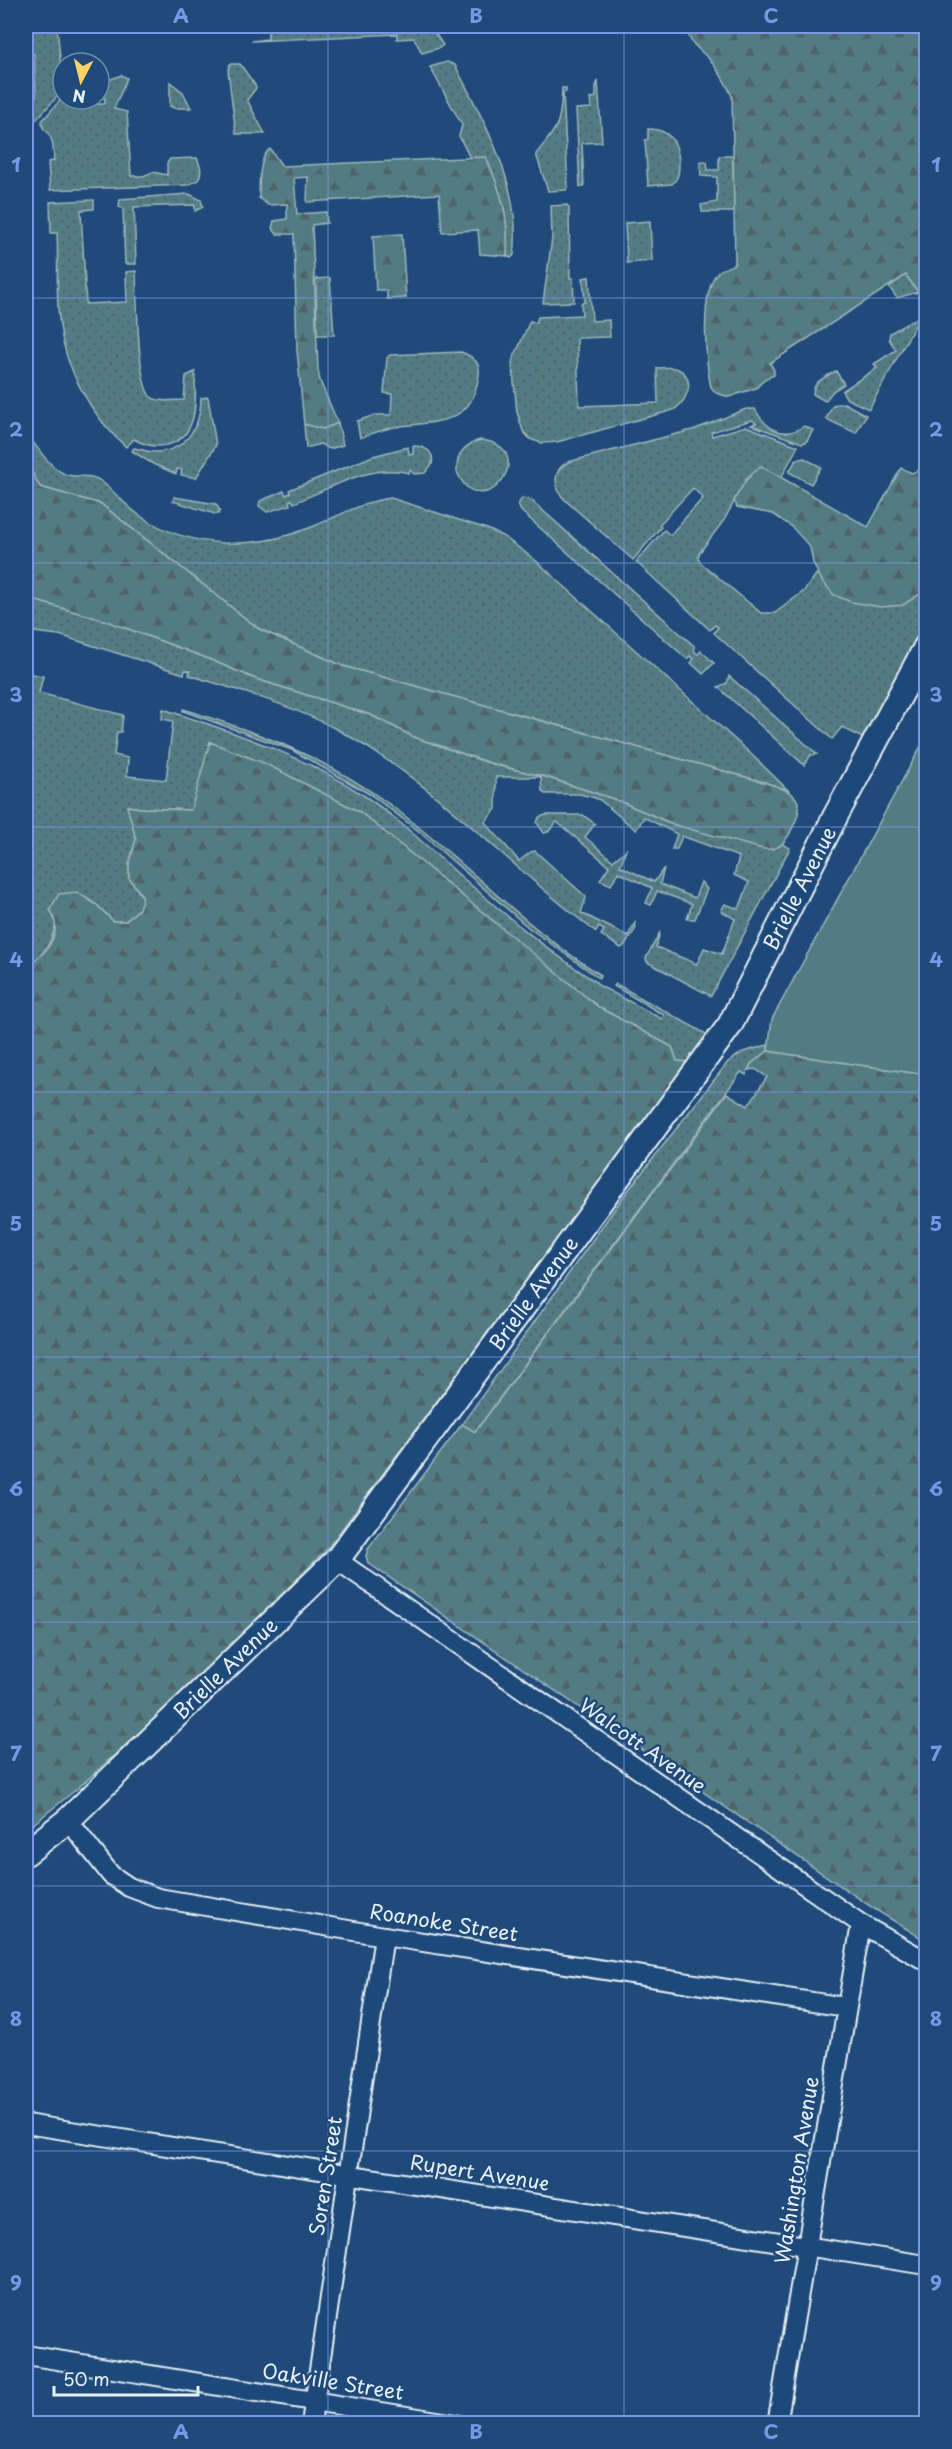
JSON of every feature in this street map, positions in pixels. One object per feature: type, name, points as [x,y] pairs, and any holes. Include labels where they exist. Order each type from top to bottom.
[{"type":"street","name":"Brielle Avenue","points":[[26,1853],[68,1820],[337,1560],[730,1025],[836,815],[927,647]]},
{"type":"street","name":"Walcott Avenue","points":[[337,1560],[861,1924],[927,1961]]},
{"type":"street","name":"Roanoke Street","points":[[68,1820],[111,1875],[129,1887],[158,1898],[384,1936],[845,2007]]},
{"type":"street","name":"Washington Avenue","points":[[777,2424],[845,2007],[861,1924]]},
{"type":"street","name":"Soren Street","points":[[311,2424],[384,1936]]},
{"type":"street","name":"Rupert Avenue","points":[[26,2124],[927,2265]]},
{"type":"street","name":"Oakville Street","points":[[26,2355],[456,2424]]},
{"type":"green space","points":[[26,26],[85,26],[57,27],[59,51],[51,51],[51,103],[37,119],[26,124],[26,101],[30,96],[36,96],[34,54],[26,52]]},
{"type":"green space","points":[[430,26],[443,45],[422,53],[414,38],[397,39],[397,34],[251,41],[268,39],[268,29]]},
{"type":"green space","points":[[688,26],[926,26],[926,290],[918,292],[906,275],[770,363],[774,375],[765,379],[756,388],[729,397],[716,393],[711,387],[707,362],[706,310],[712,281],[718,272],[735,264],[732,96],[713,64],[691,41]]},
{"type":"green space","points":[[447,62],[455,65],[478,110],[507,180],[513,205],[515,230],[514,255],[511,258],[507,256],[505,217],[492,171],[486,158],[470,158],[459,136],[462,125],[430,67]]},
{"type":"green space","points":[[230,64],[240,64],[255,85],[256,88],[247,100],[265,134],[236,134],[228,70]]},
{"type":"green space","points":[[121,75],[127,78],[114,109],[127,112],[131,176],[143,176],[153,172],[167,175],[167,163],[170,159],[197,158],[201,171],[198,180],[188,185],[50,190],[48,162],[54,161],[53,147],[47,131],[43,128],[42,121],[51,111],[111,111],[111,79]]},
{"type":"green space","points":[[598,81],[602,142],[582,143],[584,186],[580,187],[576,109],[591,108],[590,98],[596,97]]},
{"type":"green space","points":[[170,82],[183,92],[191,108],[170,106]]},
{"type":"green space","points":[[562,88],[566,88],[566,92],[563,93],[568,187],[566,190],[548,191],[536,154],[557,124],[561,109]]},
{"type":"green space","points":[[648,129],[667,134],[677,148],[679,168],[672,184],[648,186],[645,140],[648,139]]},
{"type":"green space","points":[[270,149],[282,166],[486,157],[503,205],[507,229],[507,256],[480,254],[478,230],[442,232],[439,194],[307,202],[308,177],[294,178],[297,214],[326,212],[327,223],[312,225],[318,369],[320,381],[338,423],[323,429],[304,424],[297,350],[294,234],[277,234],[272,228],[274,221],[287,219],[287,204],[268,205],[259,198],[262,164]]},
{"type":"green space","points":[[719,156],[733,156],[734,212],[702,212],[701,205],[717,202],[717,177],[701,176],[700,162],[707,162],[708,170],[719,170]]},
{"type":"green space","points":[[189,194],[201,200],[203,207],[195,211],[195,205],[134,207],[136,264],[125,264],[123,208],[119,207],[120,199]]},
{"type":"green space","points":[[94,200],[94,209],[81,210],[86,304],[127,302],[126,272],[136,271],[140,358],[146,389],[151,397],[159,400],[184,400],[186,376],[195,372],[195,403],[192,421],[183,437],[168,445],[151,445],[134,439],[126,447],[102,422],[82,392],[68,360],[59,315],[57,233],[51,233],[50,202]]},
{"type":"green space","points":[[567,205],[569,208],[570,278],[573,278],[574,302],[543,303],[552,238],[551,206]]},
{"type":"green space","points":[[650,221],[652,261],[627,263],[625,223]]},
{"type":"green space","points":[[402,234],[406,298],[387,299],[387,290],[376,290],[373,236]]},
{"type":"green space","points":[[906,275],[918,292],[897,298],[889,287]]},
{"type":"green space","points":[[589,277],[592,321],[609,320],[610,337],[577,338],[579,406],[658,403],[657,368],[680,370],[685,374],[689,386],[681,404],[670,411],[557,442],[542,443],[530,439],[523,431],[517,412],[512,362],[530,321],[536,323],[538,317],[582,315],[581,303],[585,302],[583,278]]},
{"type":"green space","points":[[330,278],[334,335],[317,335],[316,279]]},
{"type":"green space","points":[[926,318],[926,325],[918,320],[869,409],[847,399],[842,391],[877,368],[874,364],[896,350],[889,339],[890,333],[915,319]]},
{"type":"green space","points":[[461,352],[470,356],[479,366],[473,398],[466,408],[446,419],[391,428],[360,438],[357,421],[375,415],[391,415],[392,394],[384,393],[387,358],[390,355]]},
{"type":"green space","points":[[836,371],[844,384],[833,391],[825,401],[813,394],[815,386],[824,377]]},
{"type":"green space","points":[[208,397],[216,445],[196,478],[181,475],[182,470],[177,469],[176,474],[132,451],[134,448],[158,452],[177,447],[195,426],[201,398]]},
{"type":"green space","points":[[844,403],[866,415],[856,433],[826,419],[833,405]]},
{"type":"green space","points":[[746,409],[755,409],[764,422],[782,432],[789,432],[804,426],[813,430],[806,442],[802,443],[751,425],[756,423],[752,420],[711,432],[712,436],[746,426],[798,446],[781,478],[761,467],[746,480],[724,520],[700,552],[698,557],[701,563],[761,613],[775,613],[804,591],[818,572],[822,581],[920,594],[926,582],[926,619],[864,739],[842,727],[832,739],[714,633],[718,627],[715,625],[710,630],[636,562],[664,530],[670,535],[703,498],[693,488],[659,525],[661,527],[633,560],[565,500],[558,490],[557,475],[568,462],[696,429]]},
{"type":"green space","points":[[338,423],[343,445],[330,449],[320,444],[306,448],[304,424],[323,429]]},
{"type":"green space","points":[[26,433],[49,462],[61,472],[71,476],[98,479],[139,515],[159,527],[201,540],[244,543],[266,540],[309,528],[349,510],[391,498],[487,529],[504,537],[534,559],[751,754],[793,795],[785,789],[767,783],[343,666],[259,629],[101,504],[40,487],[26,462]]},
{"type":"green space","points":[[480,440],[498,446],[507,456],[507,468],[502,480],[492,489],[480,493],[468,488],[457,472],[459,456],[465,448]]},
{"type":"green space","points":[[413,446],[425,448],[432,456],[432,464],[425,473],[414,474],[410,470],[409,473],[394,471],[365,474],[294,503],[292,500],[289,501],[290,505],[267,512],[259,506],[260,501],[284,491],[286,495],[290,493],[289,490],[373,456],[408,447],[409,454],[413,454]]},
{"type":"green space","points":[[804,458],[821,467],[811,484],[789,472],[796,460]]},
{"type":"green space","points":[[26,462],[40,487],[101,504],[259,629],[343,666],[767,783],[789,792],[796,798],[799,806],[793,826],[782,844],[775,848],[764,849],[675,825],[617,800],[546,777],[493,764],[414,737],[371,715],[256,679],[104,620],[26,598]]},
{"type":"green space","points":[[761,466],[868,527],[901,468],[912,473],[926,467],[926,582],[920,594],[903,605],[881,607],[851,602],[834,595],[822,581],[813,563],[810,547],[792,527],[773,514],[737,507],[734,500],[746,480]]},
{"type":"green space","points":[[174,497],[216,504],[220,511],[215,514],[173,501]]},
{"type":"green space","points":[[522,498],[531,500],[694,646],[695,652],[698,654],[701,651],[714,663],[703,674],[691,663],[694,659],[690,656],[687,659],[521,511],[518,505]]},
{"type":"green space","points":[[26,598],[104,620],[256,679],[371,715],[414,737],[492,764],[546,777],[617,800],[675,825],[776,848],[782,844],[790,848],[711,996],[647,962],[646,958],[660,932],[656,947],[697,964],[704,948],[722,954],[735,919],[721,911],[725,904],[739,909],[749,882],[734,875],[739,857],[682,836],[677,849],[672,849],[677,834],[644,817],[636,830],[600,800],[592,797],[579,794],[545,794],[542,791],[541,777],[496,777],[496,809],[485,822],[519,861],[535,851],[586,897],[581,913],[628,936],[635,923],[636,928],[621,948],[601,935],[604,930],[599,927],[596,932],[564,907],[407,774],[338,730],[284,706],[189,675],[190,671],[185,670],[184,674],[59,635],[26,631]]},
{"type":"green space","points":[[26,673],[43,676],[39,693],[123,715],[121,732],[117,732],[114,755],[128,758],[127,776],[166,780],[173,721],[162,719],[163,709],[266,745],[339,780],[388,813],[542,944],[598,985],[662,1019],[664,1015],[614,986],[616,984],[708,1035],[689,1062],[677,1061],[672,1047],[600,1008],[211,742],[192,810],[128,806],[136,839],[129,865],[129,878],[143,898],[139,909],[126,921],[113,921],[97,905],[56,924],[46,949],[26,967]]},
{"type":"green space","points":[[729,676],[817,754],[811,755],[804,765],[718,687],[727,683]]},
{"type":"green space","points":[[183,709],[265,737],[315,759],[364,787],[442,846],[518,914],[572,956],[601,975],[599,978],[529,928],[416,829],[371,795],[292,750],[183,711]]},
{"type":"green space","points":[[926,737],[926,1075],[768,1051],[772,1019]]},
{"type":"green space","points":[[210,742],[266,764],[360,812],[600,1008],[672,1047],[677,1061],[689,1062],[327,1549],[181,1695],[78,1788],[26,1830],[26,967],[42,955],[54,937],[55,921],[50,909],[59,894],[77,892],[97,905],[113,921],[126,921],[139,909],[143,897],[129,878],[129,865],[136,839],[127,806],[191,810]]},
{"type":"green space","points":[[583,815],[595,824],[585,837],[613,861],[626,850],[620,866],[654,882],[664,868],[660,884],[695,898],[701,882],[707,889],[695,919],[687,919],[692,904],[657,891],[651,905],[646,903],[652,888],[618,872],[611,885],[600,880],[609,866],[557,822],[548,832],[544,833],[537,823],[539,817]]},
{"type":"green space","points":[[768,1045],[768,1051],[751,1064],[746,1075],[741,1072],[474,1433],[462,1424],[623,1197],[728,1062],[743,1052]]},
{"type":"green space","points":[[768,1051],[926,1075],[926,1941],[873,1908],[368,1563],[366,1556],[368,1549],[462,1424],[475,1432],[727,1093],[748,1106],[767,1077],[755,1069],[749,1070],[751,1064]]}]
